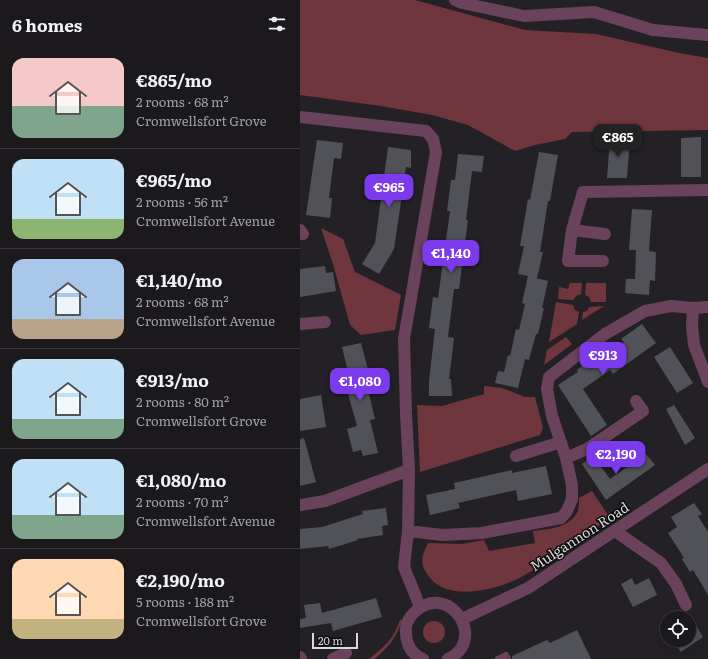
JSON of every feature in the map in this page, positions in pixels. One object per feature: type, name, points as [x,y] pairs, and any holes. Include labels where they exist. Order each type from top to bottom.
[{"type":"street","points":[[455,0],[462,3],[524,16],[594,12],[653,30],[708,35]]},
{"type":"street","points":[[300,117],[426,130],[433,139],[436,152],[404,339],[409,470],[408,531],[404,566],[420,607]]},
{"type":"street","points":[[603,261],[568,261],[572,230],[583,192],[708,190]]},
{"type":"street","points":[[572,230],[605,234]]},
{"type":"street","points":[[408,531],[443,535],[506,532],[561,518],[567,512],[572,500],[572,494],[566,458],[552,416],[547,389],[549,377],[605,334],[645,312],[671,306],[693,308],[708,307]]},
{"type":"street","points":[[693,308],[692,326],[694,345],[708,382]]},
{"type":"street","points":[[300,324],[325,322]]},
{"type":"street","points":[[566,458],[587,449],[643,411],[636,401]]},
{"type":"street","points":[[516,456],[561,442]]},
{"type":"street","name":"Mulgannon Road","points":[[462,619],[528,588],[708,469]]},
{"type":"street","points":[[300,505],[325,501],[409,470]]},
{"type":"street","points":[[615,531],[661,563],[676,584],[686,605]]},
{"type":"street","points":[[412,657],[406,638],[408,621],[412,613],[420,607],[437,603],[446,605],[454,610],[462,619],[465,632],[462,645],[458,652],[448,659]]},
{"type":"street","points":[[333,659],[346,653]]},
{"type":"lane","points":[[498,659],[506,655],[508,659]]},
{"type":"shaded area","points":[[300,0],[415,0],[525,30],[596,34],[708,58],[708,130],[572,132],[565,139],[515,151],[468,125],[432,115],[381,106],[300,95]]},
{"type":"shaded area","points":[[321,228],[343,239],[355,272],[401,295],[395,330],[361,335],[350,325]]},
{"type":"shaded area","points":[[570,283],[582,283],[581,294],[576,296],[573,300],[558,299],[559,287],[568,289]]},
{"type":"shaded area","points":[[586,283],[606,283],[606,302],[591,302],[589,297],[585,295]]},
{"type":"shaded area","points":[[556,302],[573,305],[575,310],[579,312],[577,324],[549,342]]},
{"type":"shaded area","points":[[604,306],[582,320],[583,312],[587,311],[589,307]]},
{"type":"shaded area","points":[[566,337],[572,344],[544,365],[547,350]]},
{"type":"shaded area","points":[[484,386],[502,388],[525,397],[535,397],[543,428],[540,435],[420,472],[417,405],[442,406],[484,394]]},
{"type":"shaded area","points":[[592,491],[610,518],[545,562],[513,581],[489,589],[476,591],[463,592],[451,590],[440,586],[431,579],[423,566],[422,562],[428,543],[462,544],[484,540],[489,551],[535,543],[533,531],[558,527],[570,521],[578,511],[579,498]]},
{"type":"shaded area","points":[[402,619],[395,637],[388,646],[375,659],[369,659],[388,642]]},
{"type":"shaded area","points":[[430,621],[438,621],[445,628],[445,636],[438,643],[430,643],[423,636],[423,628]]},
{"type":"building","points":[[701,137],[701,177],[681,177],[681,138]]},
{"type":"building","points":[[610,138],[630,139],[627,178],[607,178]]},
{"type":"building","points":[[317,140],[343,143],[341,159],[334,158],[329,198],[332,198],[330,218],[306,215]]},
{"type":"building","points":[[388,147],[411,150],[411,168],[406,167],[394,249],[379,274],[362,264],[375,243]]},
{"type":"building","points":[[539,152],[558,155],[550,201],[548,201],[540,252],[543,252],[537,278],[532,277],[548,281],[538,334],[536,334],[529,360],[525,359],[518,388],[495,383],[498,371],[504,372],[508,355],[510,356],[516,329],[519,330],[525,304],[522,303],[528,276],[518,274],[524,246],[520,246],[528,199],[530,200]]},
{"type":"building","points":[[458,154],[484,156],[482,172],[472,171],[466,220],[468,220],[459,289],[454,289],[448,337],[454,338],[449,379],[451,379],[452,396],[429,396],[429,381],[435,329],[429,328],[433,297],[438,298],[450,211],[447,211],[451,180],[455,180]]},
{"type":"building","points":[[632,209],[652,210],[649,251],[656,252],[655,281],[650,280],[649,295],[625,293],[626,279],[635,279],[636,250],[629,250]]},
{"type":"building","points":[[325,266],[326,273],[333,272],[336,291],[300,297],[300,269]]},
{"type":"building","points":[[642,324],[656,343],[613,374],[610,370],[583,389],[607,425],[591,436],[558,385],[578,372],[577,370],[598,354],[602,358],[624,342],[621,339]]},
{"type":"building","points":[[361,343],[369,373],[364,374],[375,419],[370,420],[378,453],[363,456],[361,450],[353,452],[347,429],[357,426],[348,394],[353,392],[342,347]]},
{"type":"building","points":[[670,347],[693,383],[677,393],[654,357]]},
{"type":"building","points":[[321,395],[326,427],[300,431],[300,399]]},
{"type":"building","points":[[674,405],[695,438],[685,445],[666,409]]},
{"type":"building","points":[[304,438],[316,482],[300,486],[300,439]]},
{"type":"building","points":[[646,454],[655,465],[606,500],[582,464],[593,456],[610,479]]},
{"type":"building","points":[[546,466],[552,494],[518,501],[516,490],[458,503],[460,508],[430,515],[426,495],[455,489],[454,483],[512,470],[512,473]]},
{"type":"building","points":[[694,503],[702,514],[698,516],[708,532],[708,595],[693,570],[690,572],[682,559],[684,558],[668,533],[677,527],[671,517]]},
{"type":"building","points":[[386,508],[388,525],[382,526],[383,535],[357,539],[358,540],[329,549],[328,546],[300,549],[300,529],[322,527],[363,514],[362,511]]},
{"type":"building","points":[[632,578],[635,585],[649,578],[657,595],[633,607],[621,584]]},
{"type":"building","points":[[376,598],[382,617],[333,631],[331,623],[300,628],[300,619],[306,618],[304,605],[320,603],[322,613]]},
{"type":"building","points":[[696,628],[703,637],[696,642]]},
{"type":"building","points":[[577,630],[591,659],[512,659],[512,656],[547,640],[550,643]]},
{"type":"building","points":[[678,647],[688,647],[681,652]]}]
